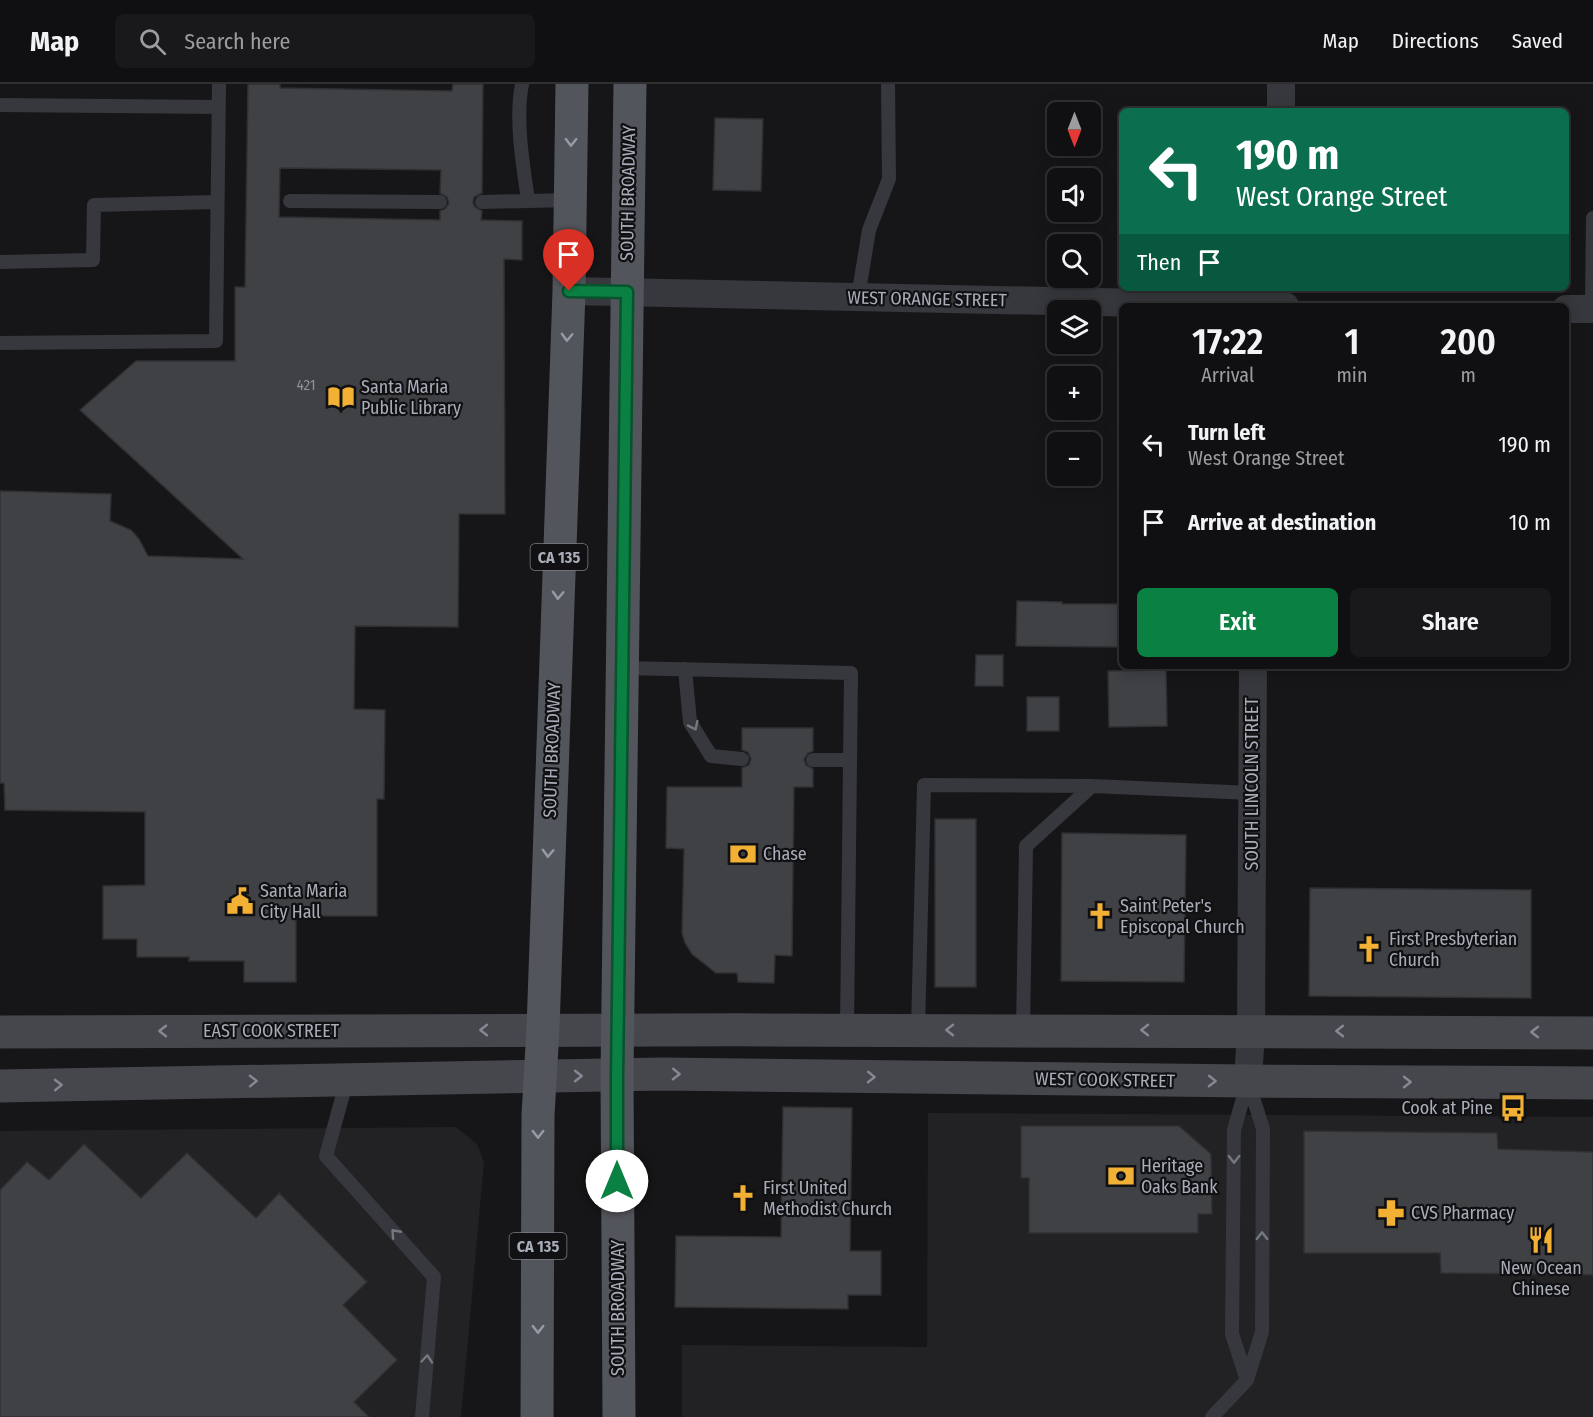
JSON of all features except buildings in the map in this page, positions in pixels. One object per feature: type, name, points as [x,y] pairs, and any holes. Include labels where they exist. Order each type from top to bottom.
[{"type":"main road","name":"SOUTH BROADWAY","points":[[537,1417],[540,1076],[569,291],[572,84]]},
{"type":"main road","name":"SOUTH BROADWAY","points":[[619,1417],[617,1076],[630,84]]},
{"type":"street","points":[[1281,84],[1281,108]]},
{"type":"street","name":"WEST ORANGE STREET","points":[[569,291],[1126,303]]},
{"type":"street","name":"SOUTH LINCOLN STREET","points":[[1248,1082],[1251,1030],[1252,669]]},
{"type":"street","points":[[618,1030],[1251,1030],[1593,1033]]},
{"type":"street","name":"EAST COOK STREET","points":[[0,1032],[618,1030]]},
{"type":"street","name":"WEST COOK STREET","points":[[540,1076],[663,1074],[1248,1082],[1593,1083]]},
{"type":"street","points":[[0,1086],[540,1076]]},
{"type":"lane","points":[[0,343],[216,341],[219,84]]},
{"type":"lane","points":[[522,84],[520,94],[521,153],[528,201]]},
{"type":"lane","points":[[858,297],[869,230],[889,179],[888,84]]},
{"type":"lane","points":[[0,105],[219,107]]},
{"type":"lane","points":[[482,202],[570,200]]},
{"type":"lane","points":[[290,201],[440,202]]},
{"type":"lane","points":[[0,262],[93,260],[94,205],[217,202]]},
{"type":"lane","points":[[1584,309],[1593,218]]},
{"type":"lane","points":[[622,668],[851,673],[847,1030]]},
{"type":"lane","points":[[685,669],[690,722],[711,756],[742,759]]},
{"type":"lane","points":[[813,760],[850,760]]},
{"type":"lane","points":[[918,1030],[924,785],[1092,786],[1252,793]]},
{"type":"lane","points":[[1023,1030],[1026,846],[1092,786]]},
{"type":"lane","points":[[347,1079],[326,1156],[434,1277],[422,1417]]},
{"type":"lane","points":[[1247,1380],[1232,1334],[1234,1130],[1248,1082]]},
{"type":"lane","points":[[1212,1417],[1247,1380],[1262,1332],[1263,1129],[1248,1082]]},
{"type":"shaded area","points":[[928,1113],[1593,1117],[1593,1417],[682,1417],[682,1345],[927,1347]]},
{"type":"shaded area","points":[[456,1127],[477,1144],[484,1162],[461,1417],[0,1417],[0,1131]]},
{"type":"place","name":"Santa Maria Public Library","points":[[341,397]]},
{"type":"place","name":"Chase","points":[[743,854]]},
{"type":"place","name":"Santa Maria City Hall","points":[[240,901]]},
{"type":"place","name":"Saint Peter's Episcopal Church","points":[[1100,916]]},
{"type":"place","name":"First Presbyterian Church","points":[[1369,949]]},
{"type":"place","name":"Cook at Pine","points":[[1513,1108]]},
{"type":"place","name":"Heritage Oaks Bank","points":[[1121,1176]]},
{"type":"place","name":"First United Methodist Church","points":[[743,1198]]},
{"type":"place","name":"CVS Pharmacy","points":[[1391,1213]]},
{"type":"place","name":"New Ocean Chinese","points":[[1541,1240]]},
{"type":"route","points":[[569,291],[627,292],[617,1181]]}]
